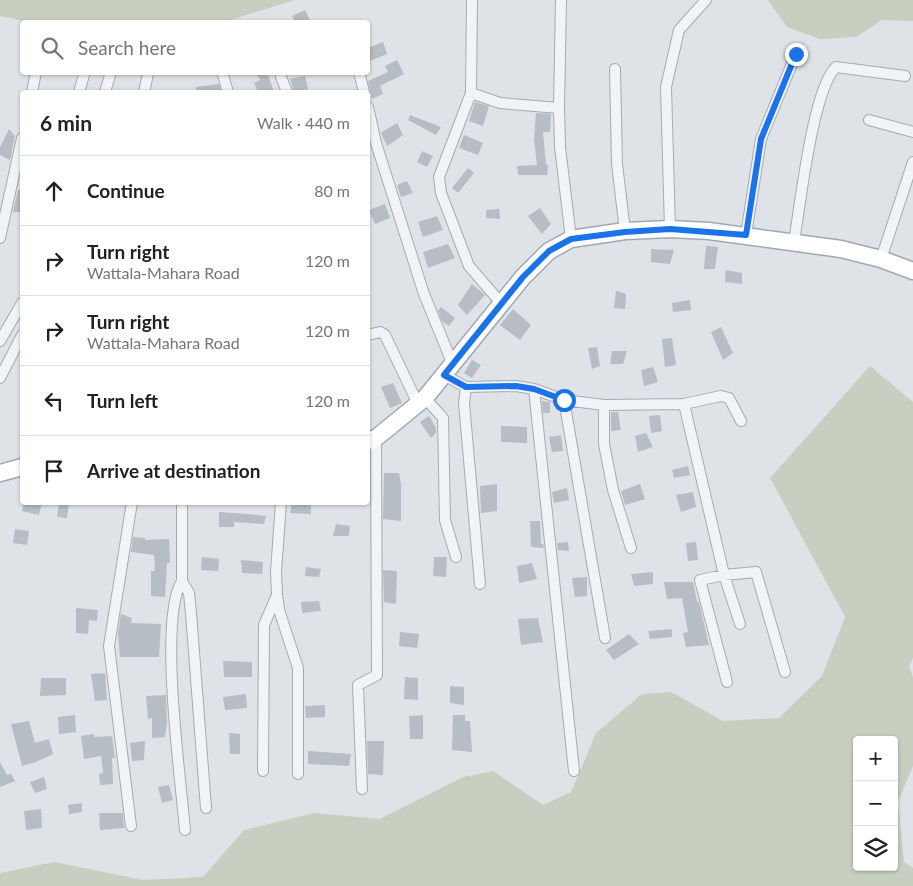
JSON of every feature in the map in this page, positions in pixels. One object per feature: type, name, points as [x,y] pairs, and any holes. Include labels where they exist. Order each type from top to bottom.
[{"type":"main road","points":[[372,440],[421,401],[523,277],[549,251],[571,239],[625,232],[670,229],[746,235],[842,249],[880,259],[913,271]]},
{"type":"main road","points":[[0,473],[20,468]]},
{"type":"street","points":[[472,0],[471,93],[439,177],[441,193],[469,266],[501,303]]},
{"type":"street","points":[[561,0],[560,147],[571,239]]},
{"type":"street","points":[[670,229],[666,87],[679,30],[706,0]]},
{"type":"street","points":[[746,235],[761,139],[796,54]]},
{"type":"street","points":[[794,242],[816,112],[830,72],[836,67],[905,76]]},
{"type":"street","points":[[615,69],[617,164],[625,232]]},
{"type":"street","points":[[32,90],[35,75]]},
{"type":"street","points":[[80,90],[84,75]]},
{"type":"street","points":[[106,90],[110,75]]},
{"type":"street","points":[[144,90],[148,75]]},
{"type":"street","points":[[223,75],[227,90]]},
{"type":"street","points":[[360,75],[364,90]]},
{"type":"street","points":[[281,77],[286,90]]},
{"type":"street","points":[[471,93],[500,104],[559,108]]},
{"type":"street","points":[[870,120],[913,132]]},
{"type":"street","points":[[370,126],[372,145],[424,294],[448,370],[466,387],[516,386],[534,389],[564,400],[604,405],[684,404],[721,396],[729,398],[741,421]]},
{"type":"street","points":[[0,238],[20,147]]},
{"type":"street","points":[[880,259],[913,162]]},
{"type":"street","points":[[0,341],[20,306]]},
{"type":"street","points":[[370,334],[380,332],[385,336],[421,401],[442,418],[445,520],[456,557]]},
{"type":"street","points":[[0,378],[20,339]]},
{"type":"street","points":[[466,387],[464,403],[480,584]]},
{"type":"street","points":[[534,389],[574,771]]},
{"type":"street","points":[[564,400],[605,638]]},
{"type":"street","points":[[684,404],[724,575],[740,624]]},
{"type":"street","points":[[604,405],[604,444],[613,490],[631,548]]},
{"type":"street","points":[[362,789],[358,685],[377,675],[372,440]]},
{"type":"street","points":[[131,826],[109,646],[132,505]]},
{"type":"street","points":[[182,505],[182,581],[189,593],[206,808]]},
{"type":"street","points":[[281,505],[276,572],[279,610],[298,668],[298,774]]},
{"type":"street","points":[[727,682],[700,580],[724,575],[756,572],[785,672]]},
{"type":"street","points":[[182,581],[177,589],[173,620],[171,672],[185,830]]},
{"type":"street","points":[[263,771],[264,625],[278,594]]},
{"type":"green space","points":[[0,0],[295,0],[230,20],[20,20],[0,16]]},
{"type":"green space","points":[[768,0],[913,0],[913,21],[882,20],[856,37],[820,39],[787,27]]},
{"type":"green space","points":[[870,366],[913,402],[913,658],[909,666],[913,677],[913,766],[898,802],[904,862],[913,868],[913,886],[0,886],[0,873],[54,862],[143,880],[203,877],[244,830],[314,813],[380,819],[463,777],[493,771],[543,805],[571,792],[596,733],[642,694],[671,692],[723,721],[779,718],[822,676],[845,617],[770,478]]},
{"type":"building","points":[[305,10],[310,20],[294,20],[292,16]]},
{"type":"building","points":[[383,42],[387,54],[370,61],[370,47]]},
{"type":"building","points":[[397,60],[404,74],[380,86],[383,94],[372,99],[368,81],[388,72],[385,66]]},
{"type":"building","points":[[257,75],[268,75],[273,90],[257,90],[254,83],[260,80]]},
{"type":"building","points":[[305,76],[308,89],[293,90],[290,79]]},
{"type":"building","points":[[219,84],[220,90],[196,90],[196,87]]},
{"type":"building","points":[[475,102],[489,106],[483,126],[469,121]]},
{"type":"building","points":[[536,113],[551,114],[550,132],[543,132],[546,165],[548,165],[547,175],[518,175],[517,166],[537,165],[534,139]]},
{"type":"building","points":[[410,115],[441,127],[436,135],[408,120]]},
{"type":"building","points":[[397,123],[403,135],[387,146],[381,133]]},
{"type":"building","points":[[9,129],[15,136],[10,160],[0,155],[0,147]]},
{"type":"building","points":[[464,135],[483,143],[478,155],[459,148]]},
{"type":"building","points":[[422,151],[433,156],[427,167],[417,162]]},
{"type":"building","points":[[468,168],[474,173],[458,193],[452,188]]},
{"type":"building","points":[[407,181],[413,193],[401,197],[397,185]]},
{"type":"building","points":[[18,190],[20,190],[20,212],[13,212]]},
{"type":"building","points":[[385,204],[390,218],[375,224],[370,210]]},
{"type":"building","points":[[540,208],[551,224],[542,234],[528,216]]},
{"type":"building","points":[[499,209],[500,219],[486,218],[486,210]]},
{"type":"building","points":[[437,216],[443,230],[423,237],[418,222]]},
{"type":"building","points":[[448,244],[455,258],[428,268],[423,252]]},
{"type":"building","points":[[706,246],[718,247],[715,269],[704,269]]},
{"type":"building","points":[[651,249],[674,250],[670,264],[651,262]]},
{"type":"building","points":[[726,270],[742,273],[742,284],[725,282]]},
{"type":"building","points":[[472,284],[485,295],[467,315],[458,305]]},
{"type":"building","points":[[616,291],[626,294],[625,309],[614,308]]},
{"type":"building","points":[[690,300],[691,310],[673,312],[672,303]]},
{"type":"building","points":[[441,307],[455,318],[449,326],[442,321],[438,311]]},
{"type":"building","points":[[513,309],[531,325],[520,340],[500,325]]},
{"type":"building","points":[[721,327],[733,353],[723,360],[711,332]]},
{"type":"building","points":[[672,338],[676,365],[665,367],[662,339]]},
{"type":"building","points":[[597,347],[600,366],[592,369],[588,348]]},
{"type":"building","points":[[612,351],[627,351],[623,364],[610,364]]},
{"type":"building","points":[[472,360],[481,365],[472,378],[464,373]]},
{"type":"building","points":[[653,367],[658,382],[644,386],[641,370]]},
{"type":"building","points":[[393,383],[402,403],[390,408],[381,387]]},
{"type":"building","points":[[542,401],[550,402],[550,413],[543,413]]},
{"type":"building","points":[[611,412],[618,412],[621,430],[611,431]]},
{"type":"building","points":[[660,415],[662,431],[651,433],[649,416]]},
{"type":"building","points":[[429,416],[436,428],[436,433],[431,438],[420,422]]},
{"type":"building","points":[[501,426],[527,427],[527,443],[501,442]]},
{"type":"building","points":[[646,433],[653,447],[638,452],[635,436]]},
{"type":"building","points":[[561,435],[563,451],[552,452],[549,437]]},
{"type":"building","points":[[688,466],[690,475],[674,478],[672,470]]},
{"type":"building","points":[[384,473],[399,473],[401,484],[401,521],[383,519]]},
{"type":"building","points":[[497,484],[497,511],[481,513],[480,486]]},
{"type":"building","points":[[640,484],[645,499],[625,505],[621,491]]},
{"type":"building","points":[[567,488],[569,500],[554,503],[552,492]]},
{"type":"building","points":[[693,492],[696,507],[681,512],[676,495]]},
{"type":"building","points":[[23,505],[41,505],[39,515],[22,511]]},
{"type":"building","points":[[59,505],[69,505],[67,518],[57,517]]},
{"type":"building","points":[[291,505],[311,505],[311,514],[290,513]]},
{"type":"building","points":[[219,512],[266,516],[264,524],[234,522],[234,527],[219,527]]},
{"type":"building","points":[[530,521],[540,521],[541,544],[543,544],[544,548],[531,547]]},
{"type":"building","points":[[336,524],[350,526],[349,536],[333,536]]},
{"type":"building","points":[[15,529],[29,531],[27,545],[13,543]]},
{"type":"building","points":[[133,537],[145,538],[145,540],[169,539],[170,563],[167,563],[165,597],[151,596],[151,571],[155,571],[154,555],[131,552]]},
{"type":"building","points":[[568,542],[569,551],[558,550],[557,543]]},
{"type":"building","points":[[696,542],[698,560],[688,561],[686,543]]},
{"type":"building","points":[[202,557],[219,559],[218,571],[201,570]]},
{"type":"building","points":[[434,557],[447,557],[446,577],[433,576]]},
{"type":"building","points":[[241,560],[263,562],[262,574],[242,573]]},
{"type":"building","points":[[532,563],[537,579],[519,583],[517,566]]},
{"type":"building","points":[[306,567],[321,569],[319,577],[305,576]]},
{"type":"building","points":[[383,570],[397,571],[396,604],[384,602]]},
{"type":"building","points":[[653,572],[653,584],[634,586],[631,574]]},
{"type":"building","points":[[587,577],[587,596],[575,597],[572,578]]},
{"type":"building","points":[[664,582],[693,582],[709,645],[686,647],[683,633],[688,632],[682,598],[667,599]]},
{"type":"building","points":[[319,601],[321,611],[302,613],[301,602]]},
{"type":"building","points":[[76,608],[98,610],[97,621],[89,620],[88,634],[76,633]]},
{"type":"building","points":[[121,614],[132,618],[131,623],[161,624],[159,657],[120,657],[118,633]]},
{"type":"building","points":[[538,618],[543,642],[521,645],[518,619]]},
{"type":"building","points":[[672,629],[672,637],[650,639],[648,631]]},
{"type":"building","points":[[400,632],[419,634],[417,648],[399,646]]},
{"type":"building","points":[[629,634],[639,644],[614,660],[606,650]]},
{"type":"building","points":[[223,661],[252,662],[252,677],[224,677]]},
{"type":"building","points":[[105,673],[107,700],[95,701],[91,674]]},
{"type":"building","points":[[405,677],[418,678],[418,700],[404,699]]},
{"type":"building","points":[[41,678],[66,678],[66,695],[40,696]]},
{"type":"building","points":[[450,686],[464,687],[464,705],[450,703]]},
{"type":"building","points":[[246,694],[247,708],[225,710],[223,697]]},
{"type":"building","points":[[166,695],[167,722],[165,737],[152,738],[152,718],[148,719],[146,696]]},
{"type":"building","points":[[325,705],[325,717],[306,718],[305,706]]},
{"type":"building","points":[[75,715],[76,732],[59,734],[58,717]]},
{"type":"building","points":[[423,715],[423,739],[410,739],[409,716]]},
{"type":"building","points":[[453,715],[465,715],[465,721],[470,721],[472,752],[452,750]]},
{"type":"building","points":[[29,721],[35,743],[49,739],[53,754],[22,766],[11,724]]},
{"type":"building","points":[[229,733],[240,734],[240,754],[230,754]]},
{"type":"building","points":[[94,734],[94,737],[112,736],[115,758],[112,758],[113,784],[100,785],[99,774],[103,773],[101,756],[84,759],[81,736]]},
{"type":"building","points":[[145,741],[144,760],[132,761],[130,743]]},
{"type":"building","points":[[367,741],[384,741],[383,775],[368,774]]},
{"type":"building","points":[[308,751],[351,754],[349,766],[308,764]]},
{"type":"building","points":[[0,762],[7,775],[11,774],[15,781],[0,787]]},
{"type":"building","points":[[44,777],[47,789],[35,793],[30,782]]},
{"type":"building","points":[[169,785],[173,800],[162,803],[158,787]]},
{"type":"building","points":[[82,803],[82,812],[69,814],[68,805]]},
{"type":"building","points":[[41,809],[42,828],[26,830],[24,811]]},
{"type":"building","points":[[99,813],[123,813],[124,828],[100,830]]},
{"type":"route","points":[[564,400],[534,389],[516,386],[466,387],[444,375],[523,277],[549,251],[571,239],[625,232],[670,229],[746,235],[761,139],[796,54]]}]
